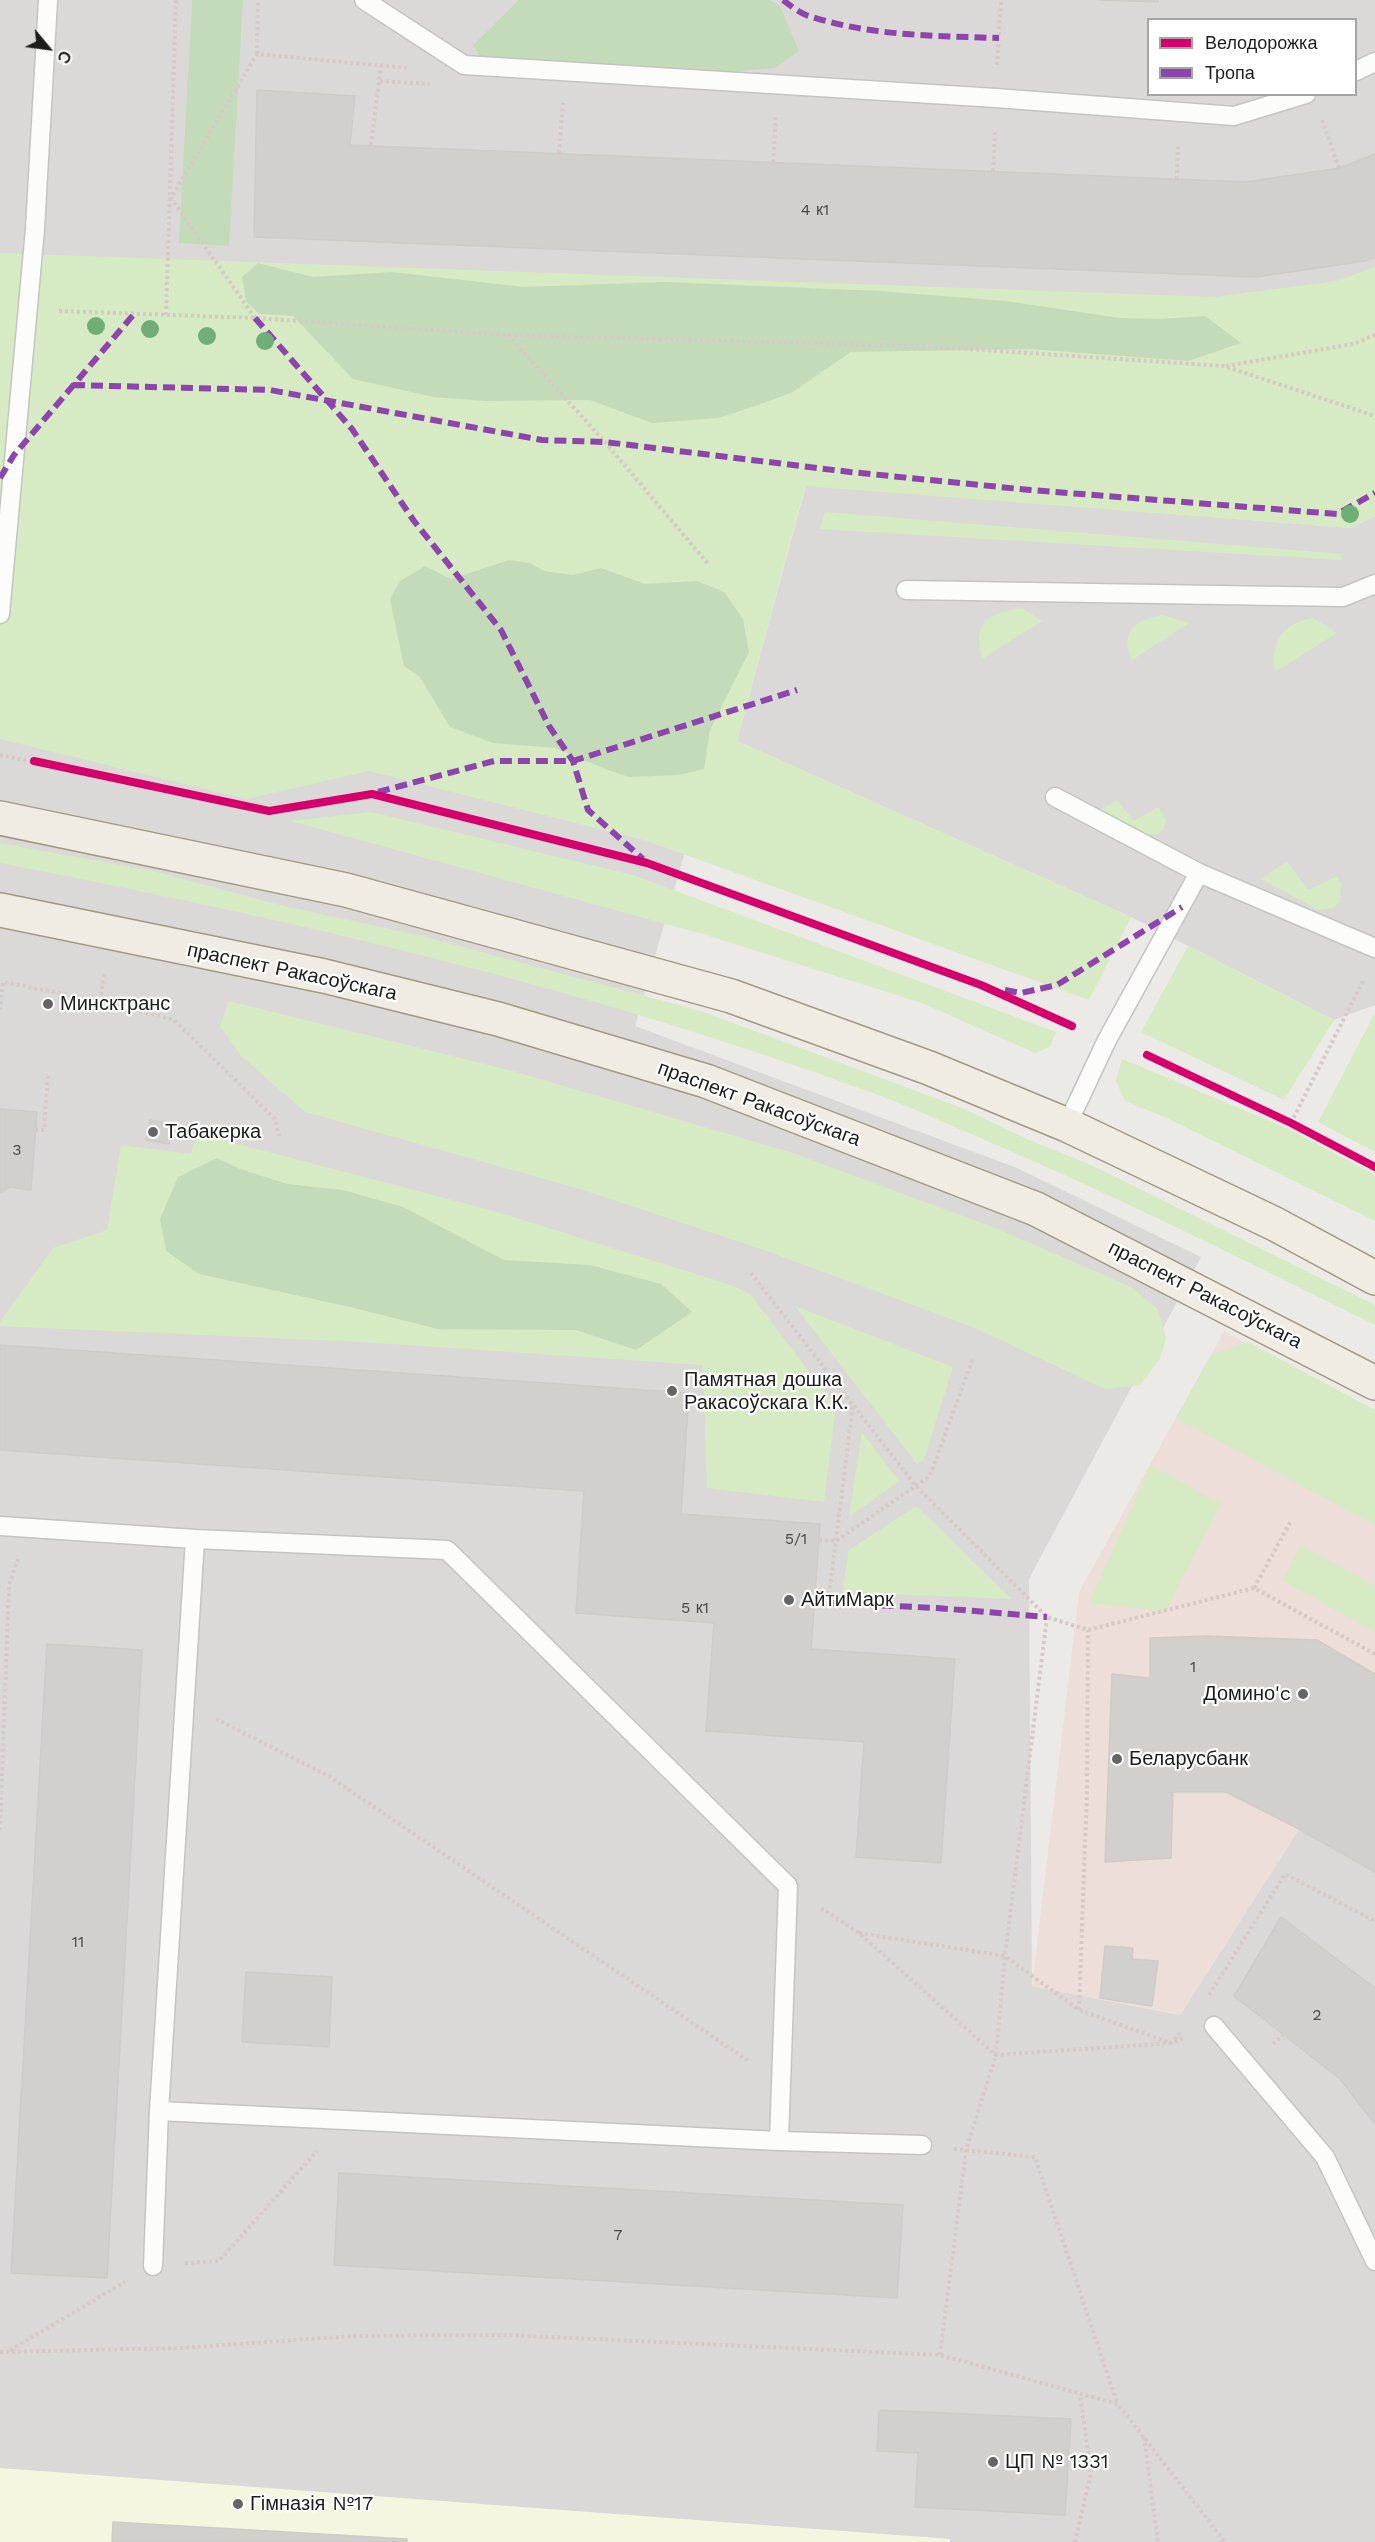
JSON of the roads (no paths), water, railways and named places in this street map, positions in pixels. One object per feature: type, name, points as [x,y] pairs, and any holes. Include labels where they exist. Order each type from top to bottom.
[{"type":"main road","points":[[0,818],[346,890],[732,996],[929,1068],[1067,1125],[1275,1224],[1375,1278]]},
{"type":"main road","name":"праспект Ракасоўскага","points":[[0,910],[324,976],[498,1019],[706,1081],[1036,1209],[1375,1383]]},
{"type":"lane","points":[[0,614],[35,230],[48,0]]},
{"type":"lane","points":[[364,0],[465,65],[996,98],[1234,116],[1299,96]]},
{"type":"lane","points":[[1357,71],[1375,62]]},
{"type":"lane","points":[[906,590],[1343,597],[1375,584]]},
{"type":"lane","points":[[1055,797],[1199,873],[1375,948]]},
{"type":"lane","points":[[1067,1125],[1107,1040],[1199,873]]},
{"type":"lane","points":[[0,1526],[195,1539],[447,1550],[788,1886],[779,2141]]},
{"type":"lane","points":[[153,2266],[159,2111],[195,1539]]},
{"type":"lane","points":[[1214,2026],[1325,2157],[1375,2261]]},
{"type":"lane","points":[[159,2111],[779,2141],[922,2145]]},
{"type":"place","name":"Минсктранс","points":[[48,1004]]},
{"type":"place","name":"Табакерка","points":[[153,1132]]},
{"type":"place","name":"Памятная дошка Ракасоўскага К.К.","points":[[672,1391]]},
{"type":"place","name":"АйтиМарк","points":[[789,1600]]},
{"type":"place","name":"Домино'c","points":[[1303,1694]]},
{"type":"place","name":"Беларусбанк","points":[[1117,1759]]},
{"type":"place","name":"ЦП № 1331","points":[[993,2462]]},
{"type":"place","name":"Гімназія №17","points":[[238,2504]]}]
